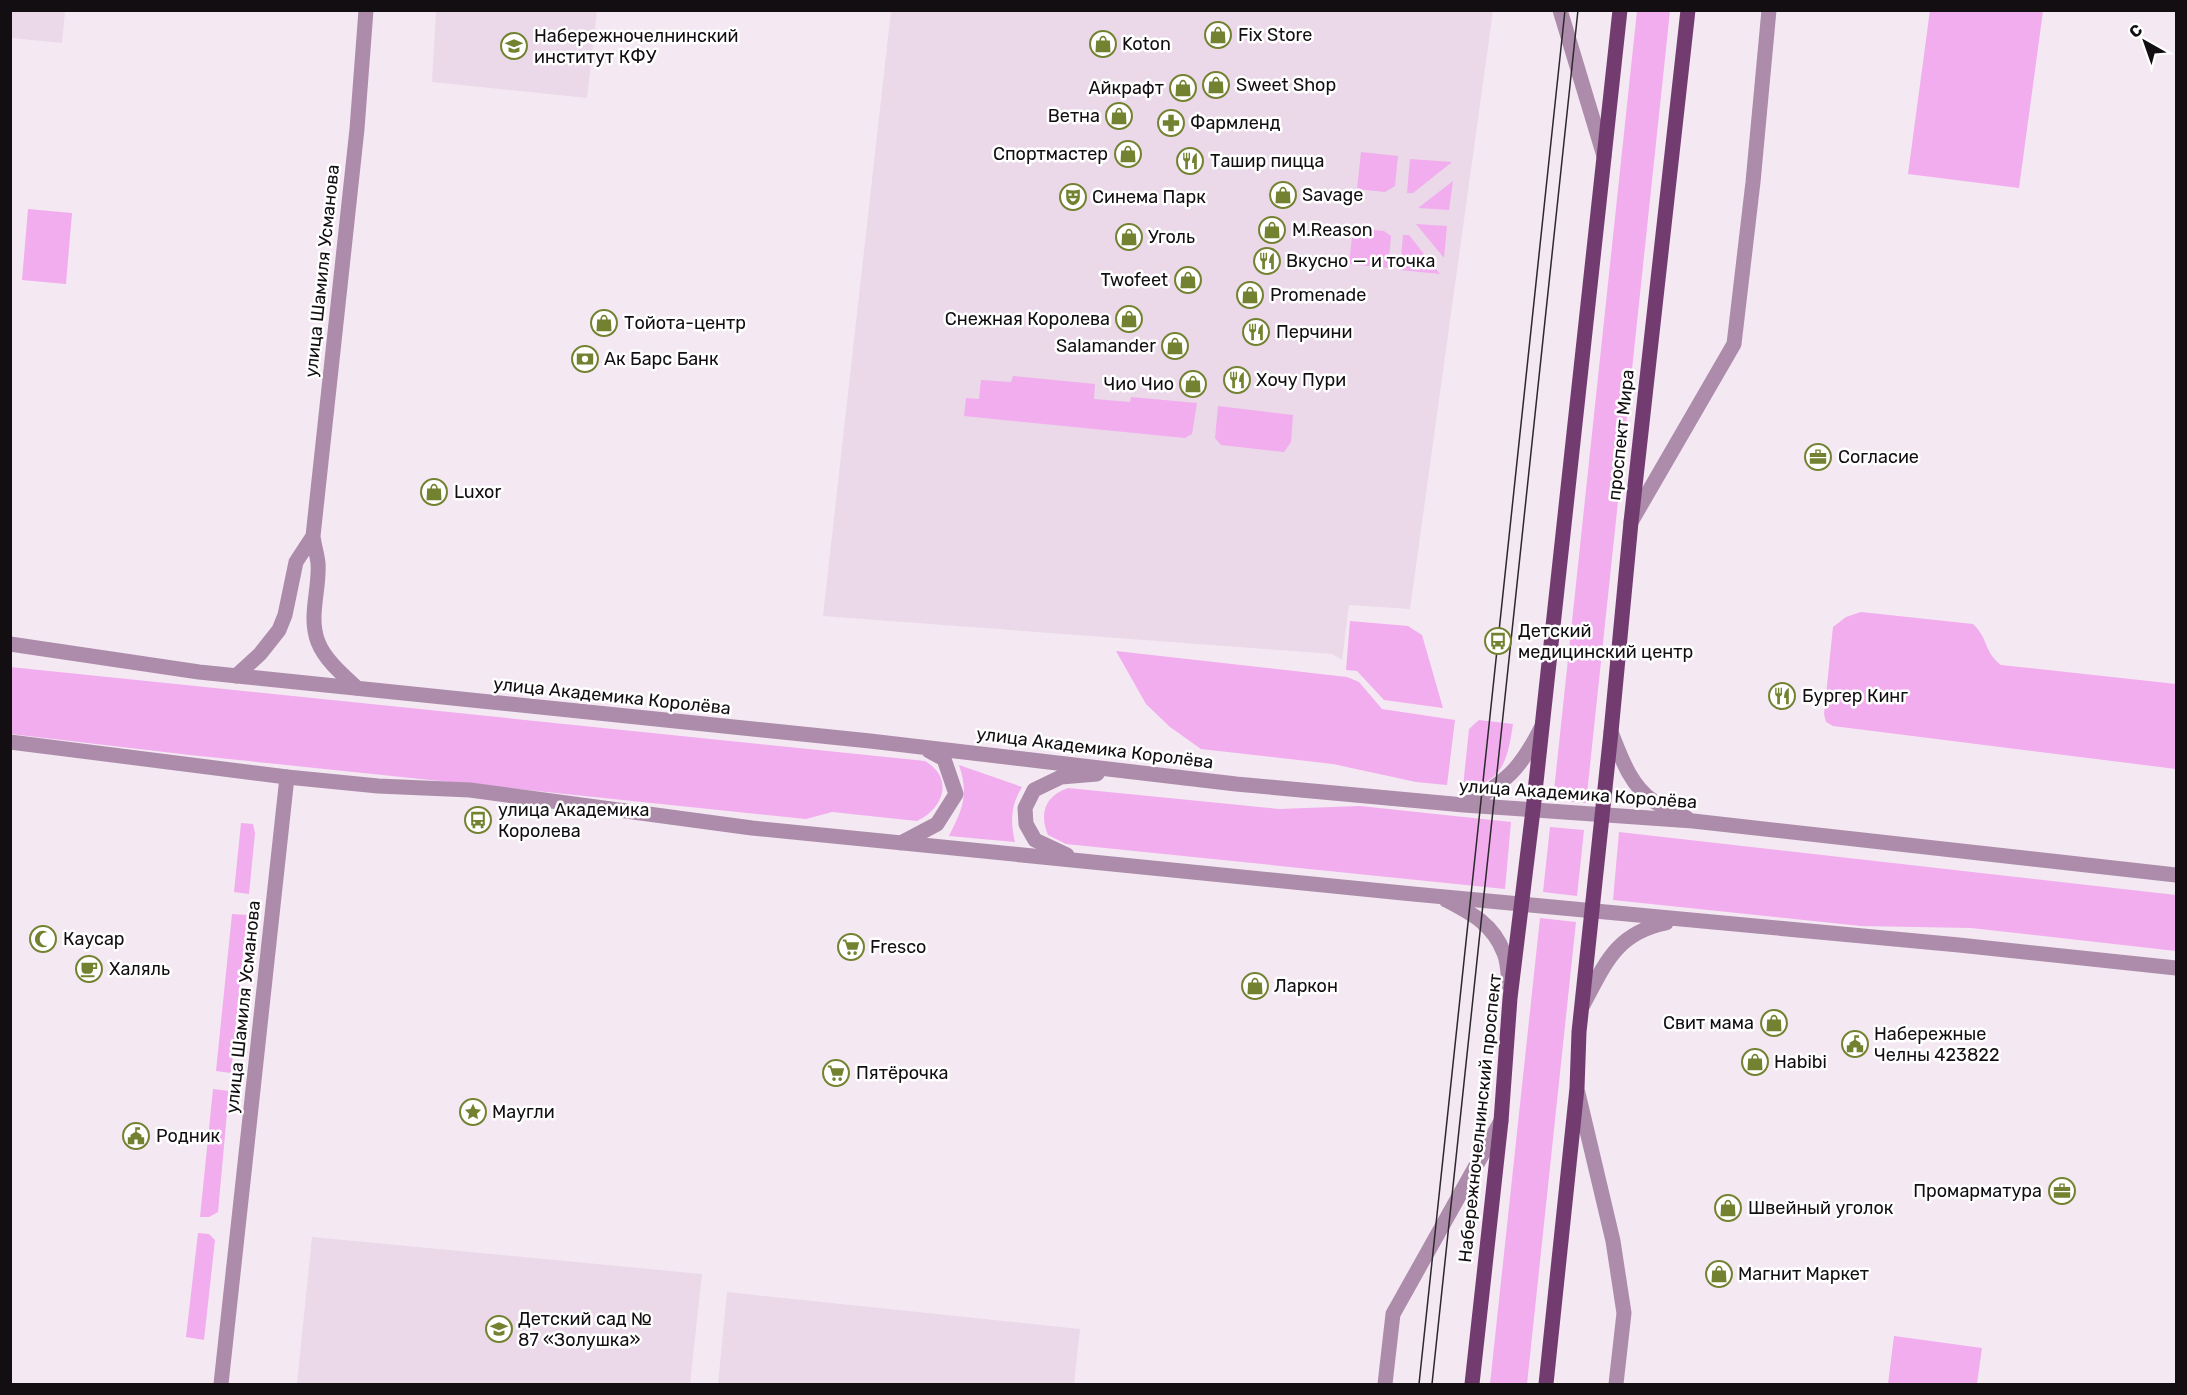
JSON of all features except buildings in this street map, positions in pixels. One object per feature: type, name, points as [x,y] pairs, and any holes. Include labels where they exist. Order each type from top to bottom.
[{"type":"main road","points":[[1533,810],[1620,10]]},
{"type":"main road","name":"проспект Мира","points":[[1593,911],[1631,522],[1688,10]]},
{"type":"main road","name":"Набережночелнинский проспект","points":[[1472,1384],[1501,1121],[1510,998],[1533,810]]},
{"type":"main road","points":[[1546,1384],[1577,1088],[1579,1032],[1593,911]]},
{"type":"street","name":"улица Шамиля Усманова","points":[[357,688],[326,655],[318,642],[314,603],[318,565],[313,536],[357,129],[366,10]]},
{"type":"street","points":[[1560,10],[1604,156]]},
{"type":"street","points":[[1631,522],[1734,344],[1753,182],[1769,10]]},
{"type":"street","name":"улица Шамиля Усманова","points":[[236,676],[260,654],[279,630],[285,615],[296,562],[313,536]]},
{"type":"street","name":"улица Академика Королёва","points":[[10,644],[236,676],[923,748],[1236,784],[1464,805],[1693,821],[2176,875]]},
{"type":"street","points":[[1464,805],[1491,791],[1512,775],[1543,725]]},
{"type":"street","points":[[1611,732],[1634,782],[1652,800],[1693,821]]},
{"type":"street","points":[[10,742],[287,777],[378,786],[470,790],[752,828],[2176,968]]},
{"type":"street","points":[[901,843],[937,824],[956,794],[944,759],[923,748]]},
{"type":"street","points":[[1076,860],[1035,840],[1026,824],[1025,808],[1034,790],[1061,777],[1133,772]]},
{"type":"street","name":"улица Шамиля Усманова","points":[[221,1384],[287,777]]},
{"type":"street","points":[[1438,896],[1475,915],[1491,932],[1505,953],[1510,998]]},
{"type":"street","points":[[1583,1005],[1607,960],[1624,941],[1647,926],[1681,920]]},
{"type":"street","points":[[1577,1088],[1613,1241],[1623,1313],[1616,1384]]},
{"type":"street","points":[[1385,1384],[1393,1314],[1501,1121]]},
{"type":"shaded area","points":[[11,10],[65,11],[62,43],[11,38]]},
{"type":"shaded area","points":[[1930,10],[2043,11],[2019,188],[1908,174]]},
{"type":"shaded area","name":"Набережночелнинский институт КФУ","points":[[436,11],[597,11],[587,98],[432,82]]},
{"type":"shaded area","points":[[891,11],[1493,11],[1410,609],[1349,605],[1342,660],[1332,654],[823,616]]},
{"type":"shaded area","points":[[1637,11],[1670,11],[1586,803],[1553,800]]},
{"type":"shaded area","points":[[1361,152],[1398,156],[1395,186],[1385,192],[1357,189]]},
{"type":"shaded area","points":[[1410,159],[1452,162],[1413,193],[1407,193]]},
{"type":"shaded area","points":[[1453,181],[1449,210],[1418,208]]},
{"type":"shaded area","points":[[28,209],[72,213],[66,284],[22,280]]},
{"type":"shaded area","points":[[1416,224],[1447,226],[1444,258]]},
{"type":"shaded area","points":[[1353,228],[1384,231],[1391,236],[1388,268],[1349,264]]},
{"type":"shaded area","points":[[1403,235],[1409,235],[1440,274],[1400,270]]},
{"type":"shaded area","points":[[1013,376],[1095,384],[1094,399],[1130,402],[1131,397],[1197,403],[1192,434],[1185,438],[964,416],[966,398],[979,399],[981,380],[1011,382]]},
{"type":"shaded area","points":[[1218,406],[1293,415],[1291,442],[1284,452],[1221,445],[1215,438]]},
{"type":"shaded area","points":[[1861,612],[1973,624],[1982,635],[1991,655],[2001,665],[2176,684],[2176,769],[1833,726],[1826,722],[1824,714],[1833,627],[1846,617]]},
{"type":"shaded area","points":[[1350,621],[1408,626],[1422,635],[1443,708],[1384,700],[1357,671],[1346,670]]},
{"type":"shaded area","points":[[1116,651],[1347,677],[1359,682],[1382,709],[1455,720],[1447,785],[1416,782],[1333,764],[1201,749],[1170,727],[1146,704]]},
{"type":"shaded area","points":[[10,667],[925,761],[940,776],[942,792],[934,809],[917,821],[832,812],[806,819],[190,755],[11,734]]},
{"type":"shaded area","points":[[1479,720],[1513,724],[1509,748],[1501,768],[1495,775],[1487,781],[1463,787],[1469,729]]},
{"type":"shaded area","points":[[959,765],[1022,787],[1013,813],[1012,827],[1015,842],[949,836],[963,801],[964,785]]},
{"type":"shaded area","points":[[1068,788],[1279,809],[1360,806],[1511,822],[1505,889],[1066,844],[1048,835],[1044,813],[1049,801],[1060,791]]},
{"type":"shaded area","points":[[241,823],[253,824],[255,833],[249,894],[234,892]]},
{"type":"shaded area","points":[[1550,827],[1584,830],[1577,896],[1543,892]]},
{"type":"shaded area","points":[[1619,832],[2176,895],[2176,951],[1971,928],[1861,926],[1613,900]]},
{"type":"shaded area","points":[[232,914],[247,915],[231,1073],[216,1071]]},
{"type":"shaded area","points":[[1540,918],[1576,922],[1527,1384],[1490,1384]]},
{"type":"shaded area","points":[[213,1089],[229,1091],[218,1212],[209,1217],[200,1217]]},
{"type":"shaded area","points":[[198,1233],[209,1234],[215,1240],[204,1340],[186,1337]]},
{"type":"shaded area","name":"Детский сад № 87 «Золушка»","points":[[312,1237],[702,1274],[690,1384],[297,1384]]},
{"type":"shaded area","points":[[727,1292],[1080,1329],[1074,1384],[718,1384]]},
{"type":"shaded area","points":[[1894,1336],[1982,1348],[1977,1384],[1888,1384]]},
{"type":"tram line","points":[[1419,1384],[1565,10]]},
{"type":"tram line","points":[[1432,1384],[1578,10]]},
{"type":"place","name":"Fix Store","points":[[1218,35]]},
{"type":"place","name":"Koton","points":[[1103,44]]},
{"type":"place","name":"Набережночелнинский институт КФУ","points":[[514,46]]},
{"type":"place","name":"Sweet Shop","points":[[1216,85]]},
{"type":"place","name":"Айкрафт","points":[[1183,88]]},
{"type":"place","name":"Ветна","points":[[1119,116]]},
{"type":"place","name":"Фармленд","points":[[1171,123]]},
{"type":"place","name":"Спортмастер","points":[[1128,154]]},
{"type":"place","name":"Ташир пицца","points":[[1190,161]]},
{"type":"place","name":"Savage","points":[[1283,195]]},
{"type":"place","name":"Синема Парк","points":[[1073,197]]},
{"type":"place","name":"M.Reason","points":[[1272,230]]},
{"type":"place","name":"Уголь","points":[[1129,237]]},
{"type":"place","name":"Вкусно — и точка","points":[[1267,261]]},
{"type":"place","name":"Twofeet","points":[[1188,280]]},
{"type":"place","name":"Promenade","points":[[1250,295]]},
{"type":"place","name":"Снежная Королева","points":[[1129,319]]},
{"type":"place","name":"Тойота-центр","points":[[604,323]]},
{"type":"place","name":"Перчини","points":[[1256,332]]},
{"type":"place","name":"Salamander","points":[[1175,346]]},
{"type":"place","name":"Ак Барс Банк","points":[[585,359]]},
{"type":"place","name":"Хочу Пури","points":[[1237,380]]},
{"type":"place","name":"Чио Чио","points":[[1193,384]]},
{"type":"place","name":"Согласие","points":[[1818,457]]},
{"type":"place","name":"Luxor","points":[[434,492]]},
{"type":"place","name":"Детский медицинский центр","points":[[1498,641]]},
{"type":"place","name":"Бургер Кинг","points":[[1782,696]]},
{"type":"place","name":"улица Академика Королева","points":[[478,820]]},
{"type":"place","name":"Каусар","points":[[43,939]]},
{"type":"place","name":"Fresco","points":[[851,947]]},
{"type":"place","name":"Халяль","points":[[89,969]]},
{"type":"place","name":"Ларкон","points":[[1255,986]]},
{"type":"place","name":"Свит мама","points":[[1774,1023]]},
{"type":"place","name":"Набережные Челны 423822","points":[[1855,1044]]},
{"type":"place","name":"Habibi","points":[[1755,1062]]},
{"type":"place","name":"Пятёрочка","points":[[836,1073]]},
{"type":"place","name":"Маугли","points":[[473,1112]]},
{"type":"place","name":"Родник","points":[[136,1136]]},
{"type":"place","name":"Промарматура","points":[[2062,1191]]},
{"type":"place","name":"Швейный уголок","points":[[1728,1208]]},
{"type":"place","name":"Магнит Маркет","points":[[1719,1274]]},
{"type":"place","name":"Детский сад № 87 «Золушка»","points":[[499,1329]]}]
